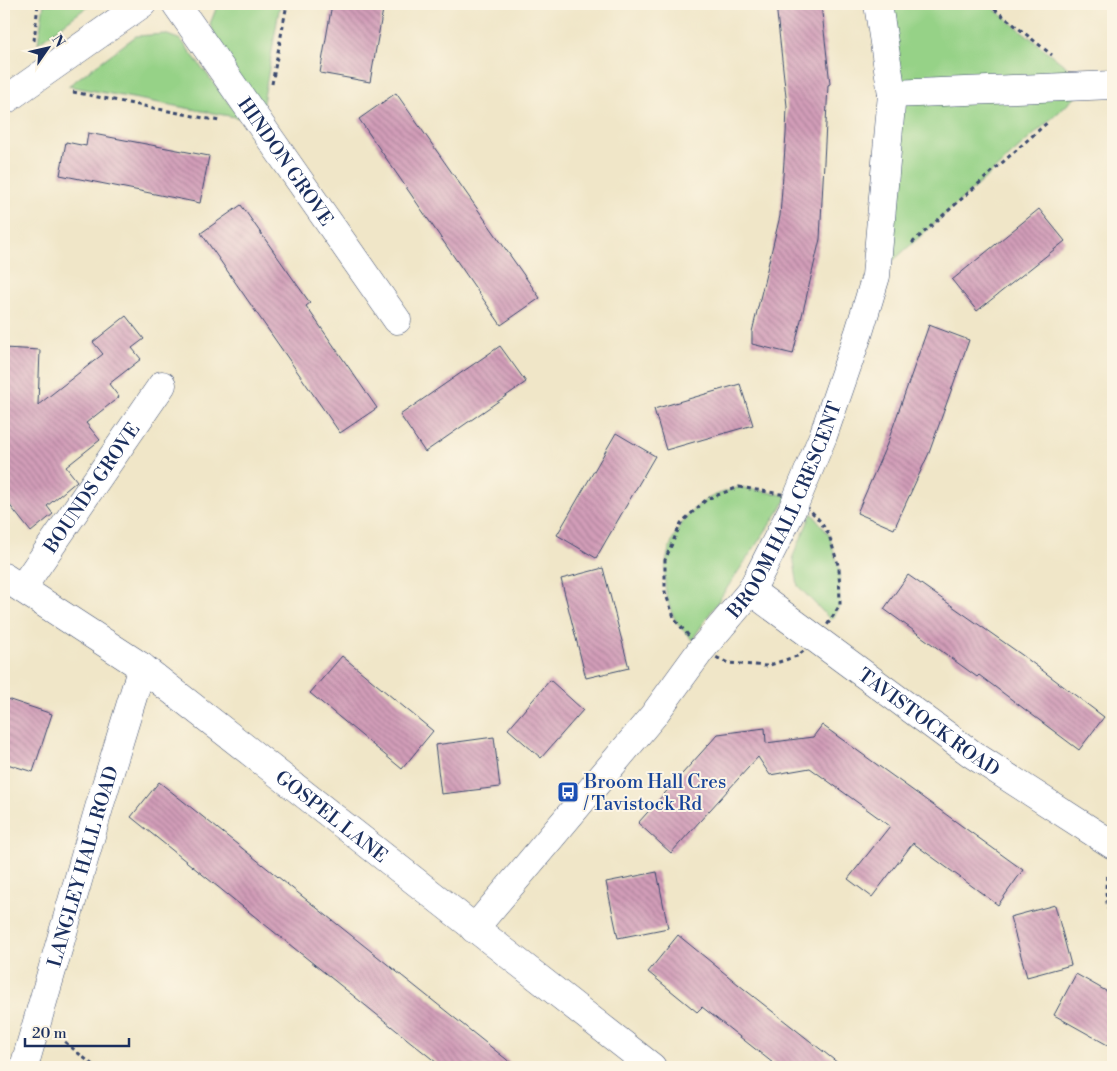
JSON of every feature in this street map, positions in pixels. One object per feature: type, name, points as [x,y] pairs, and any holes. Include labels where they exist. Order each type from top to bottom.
[{"type":"street","points":[[4,101],[142,4]]},
{"type":"street","name":"HINDON GROVE","points":[[176,4],[397,320]]},
{"type":"street","name":"BROOM HALL CRESCENT","points":[[474,929],[652,716],[701,650],[751,591],[792,510],[823,436],[876,276],[892,94],[878,4]]},
{"type":"street","points":[[892,94],[1101,85]]},
{"type":"street","name":"BOUNDS GROVE","points":[[13,583],[162,385]]},
{"type":"street","name":"GOSPEL LANE","points":[[13,583],[142,667],[652,1067]]},
{"type":"street","name":"TAVISTOCK ROAD","points":[[751,591],[972,754],[1113,845]]},
{"type":"street","name":"LANGLEY HALL ROAD","points":[[24,1067],[100,801],[142,667]]},
{"type":"path","points":[[38,4],[28,83],[263,129],[287,4]]},
{"type":"path","points":[[988,4],[1101,85]]},
{"type":"path","points":[[876,276],[1052,118]]},
{"type":"path","points":[[1107,873],[1105,887],[1110,916],[1113,922]]},
{"type":"green space","points":[[44,4],[91,4],[38,43]]},
{"type":"green space","points":[[218,4],[280,4],[262,109],[222,52],[210,24]]},
{"type":"green space","points":[[878,4],[988,4],[1089,85],[876,276],[892,94]]},
{"type":"green space","points":[[165,34],[181,40],[240,118],[68,86],[136,36]]},
{"type":"green space","points":[[739,487],[789,496],[692,640],[676,622],[668,603],[665,587],[665,570],[668,554],[682,523],[693,510],[718,494]]},
{"type":"green space","points":[[812,513],[829,535],[839,568],[840,605],[831,620],[798,586],[793,556]]},
{"type":"building","points":[[332,4],[384,4],[370,82],[320,73]]},
{"type":"building","points":[[776,4],[821,4],[830,84],[828,85],[820,239],[793,354],[752,344],[752,332],[780,216],[786,134],[787,106]]},
{"type":"building","points":[[396,93],[540,298],[501,325],[359,119]]},
{"type":"building","points":[[88,133],[209,156],[200,203],[60,175],[66,142],[86,146]]},
{"type":"building","points":[[241,205],[310,303],[306,306],[377,408],[340,433],[201,233]]},
{"type":"building","points":[[1039,209],[1065,241],[977,311],[952,280]]},
{"type":"building","points":[[126,316],[144,339],[132,348],[141,359],[109,384],[119,397],[86,423],[100,440],[66,467],[77,481],[47,506],[53,514],[31,532],[4,498],[4,348],[40,350],[38,405],[103,354],[93,342]]},
{"type":"building","points":[[929,325],[969,340],[929,453],[894,529],[857,513],[887,444]]},
{"type":"building","points":[[500,346],[526,382],[425,452],[400,415]]},
{"type":"building","points":[[740,384],[753,425],[666,450],[654,409]]},
{"type":"building","points":[[616,433],[655,456],[596,558],[557,535]]},
{"type":"building","points":[[603,568],[629,668],[586,678],[561,579]]},
{"type":"building","points":[[908,575],[1022,655],[1104,717],[1079,750],[979,675],[977,677],[884,609]]},
{"type":"building","points":[[342,656],[433,731],[402,769],[310,693]]},
{"type":"building","points":[[550,680],[583,710],[541,758],[508,729]]},
{"type":"building","points":[[4,698],[52,714],[33,772],[4,763]]},
{"type":"building","points":[[822,725],[1023,870],[998,905],[913,843],[872,897],[848,879],[890,826],[810,768],[770,775],[758,757],[671,853],[638,823],[718,734],[765,728],[766,743],[813,737]]},
{"type":"building","points":[[494,737],[500,787],[441,794],[435,745]]},
{"type":"building","points":[[159,782],[516,1067],[442,1067],[131,817]]},
{"type":"building","points":[[657,872],[668,928],[618,938],[606,882]]},
{"type":"building","points":[[1055,905],[1071,965],[1027,977],[1010,917]]},
{"type":"building","points":[[678,935],[843,1067],[778,1067],[702,1007],[697,1012],[648,972]]},
{"type":"building","points":[[1076,974],[1113,995],[1113,1048],[1054,1015]]},
{"type":"place","name":"Broom Hall Cres / Tavistock Rd","points":[[568,792]]}]
